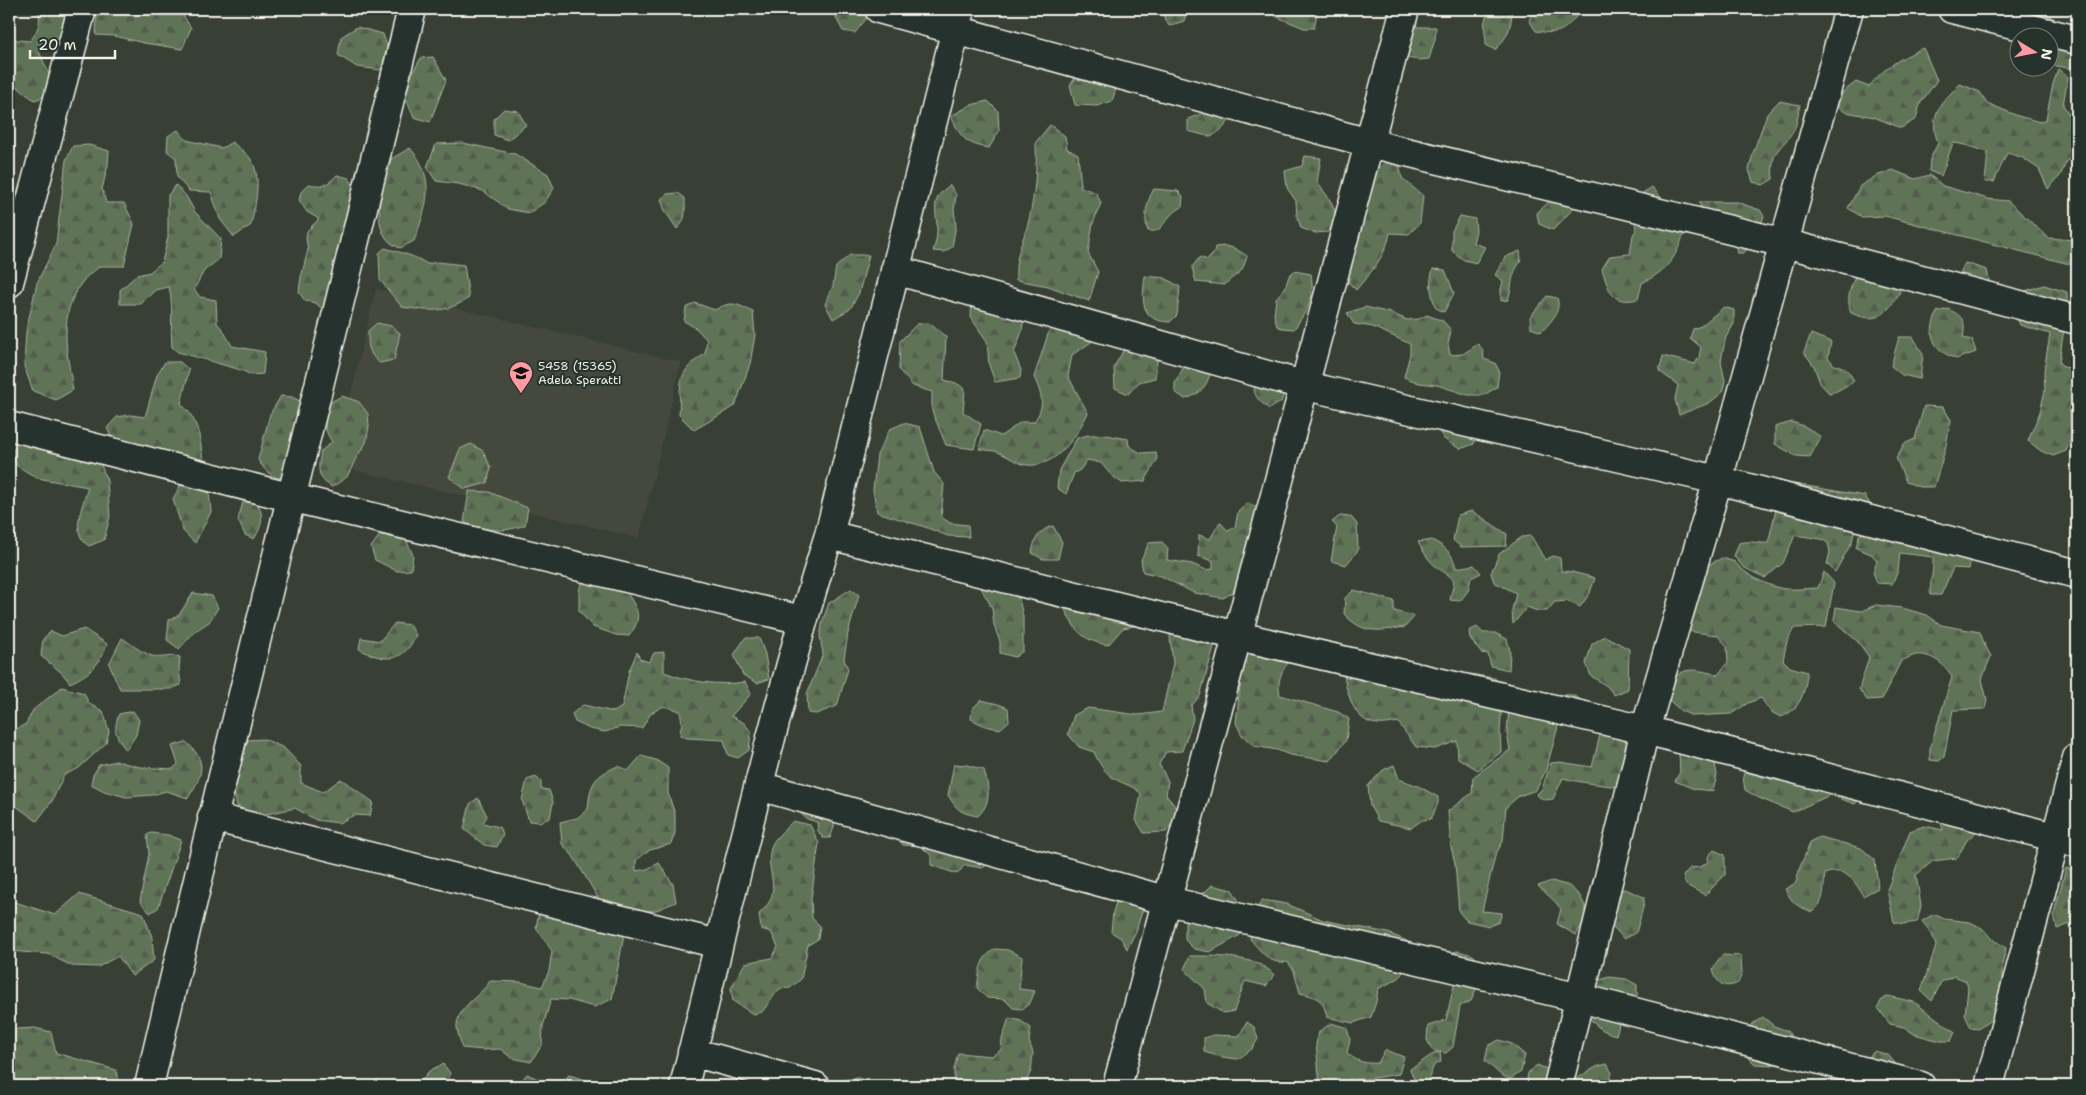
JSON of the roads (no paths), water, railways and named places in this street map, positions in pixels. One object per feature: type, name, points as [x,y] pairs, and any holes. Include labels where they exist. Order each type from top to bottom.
[{"type":"street","points":[[9,278],[82,9]]},
{"type":"street","points":[[149,1086],[212,817],[293,498],[412,9]]},
{"type":"street","points":[[879,9],[958,19],[1369,143],[1784,243],[2077,320]]},
{"type":"street","points":[[1117,1086],[1306,386],[1405,9]]},
{"type":"street","points":[[1558,1086],[1646,730],[1718,480],[1849,9]]},
{"type":"street","points":[[1952,9],[2077,40]]},
{"type":"street","points":[[684,1086],[718,944],[802,620],[829,536],[958,19]]},
{"type":"street","points":[[894,270],[1306,386],[1718,480],[2077,574]]},
{"type":"street","points":[[9,426],[293,498],[802,620]]},
{"type":"street","points":[[829,536],[1238,636],[1646,730],[2067,841]]},
{"type":"street","points":[[1989,1086],[2067,841],[2077,758]]},
{"type":"street","points":[[759,786],[1168,901],[1580,998],[1921,1086]]},
{"type":"street","points":[[212,817],[718,944]]},
{"type":"street","points":[[692,1052],[815,1086]]},
{"type":"place","name":"5458 (15365) Adela Speratti","points":[[521,394]]}]
